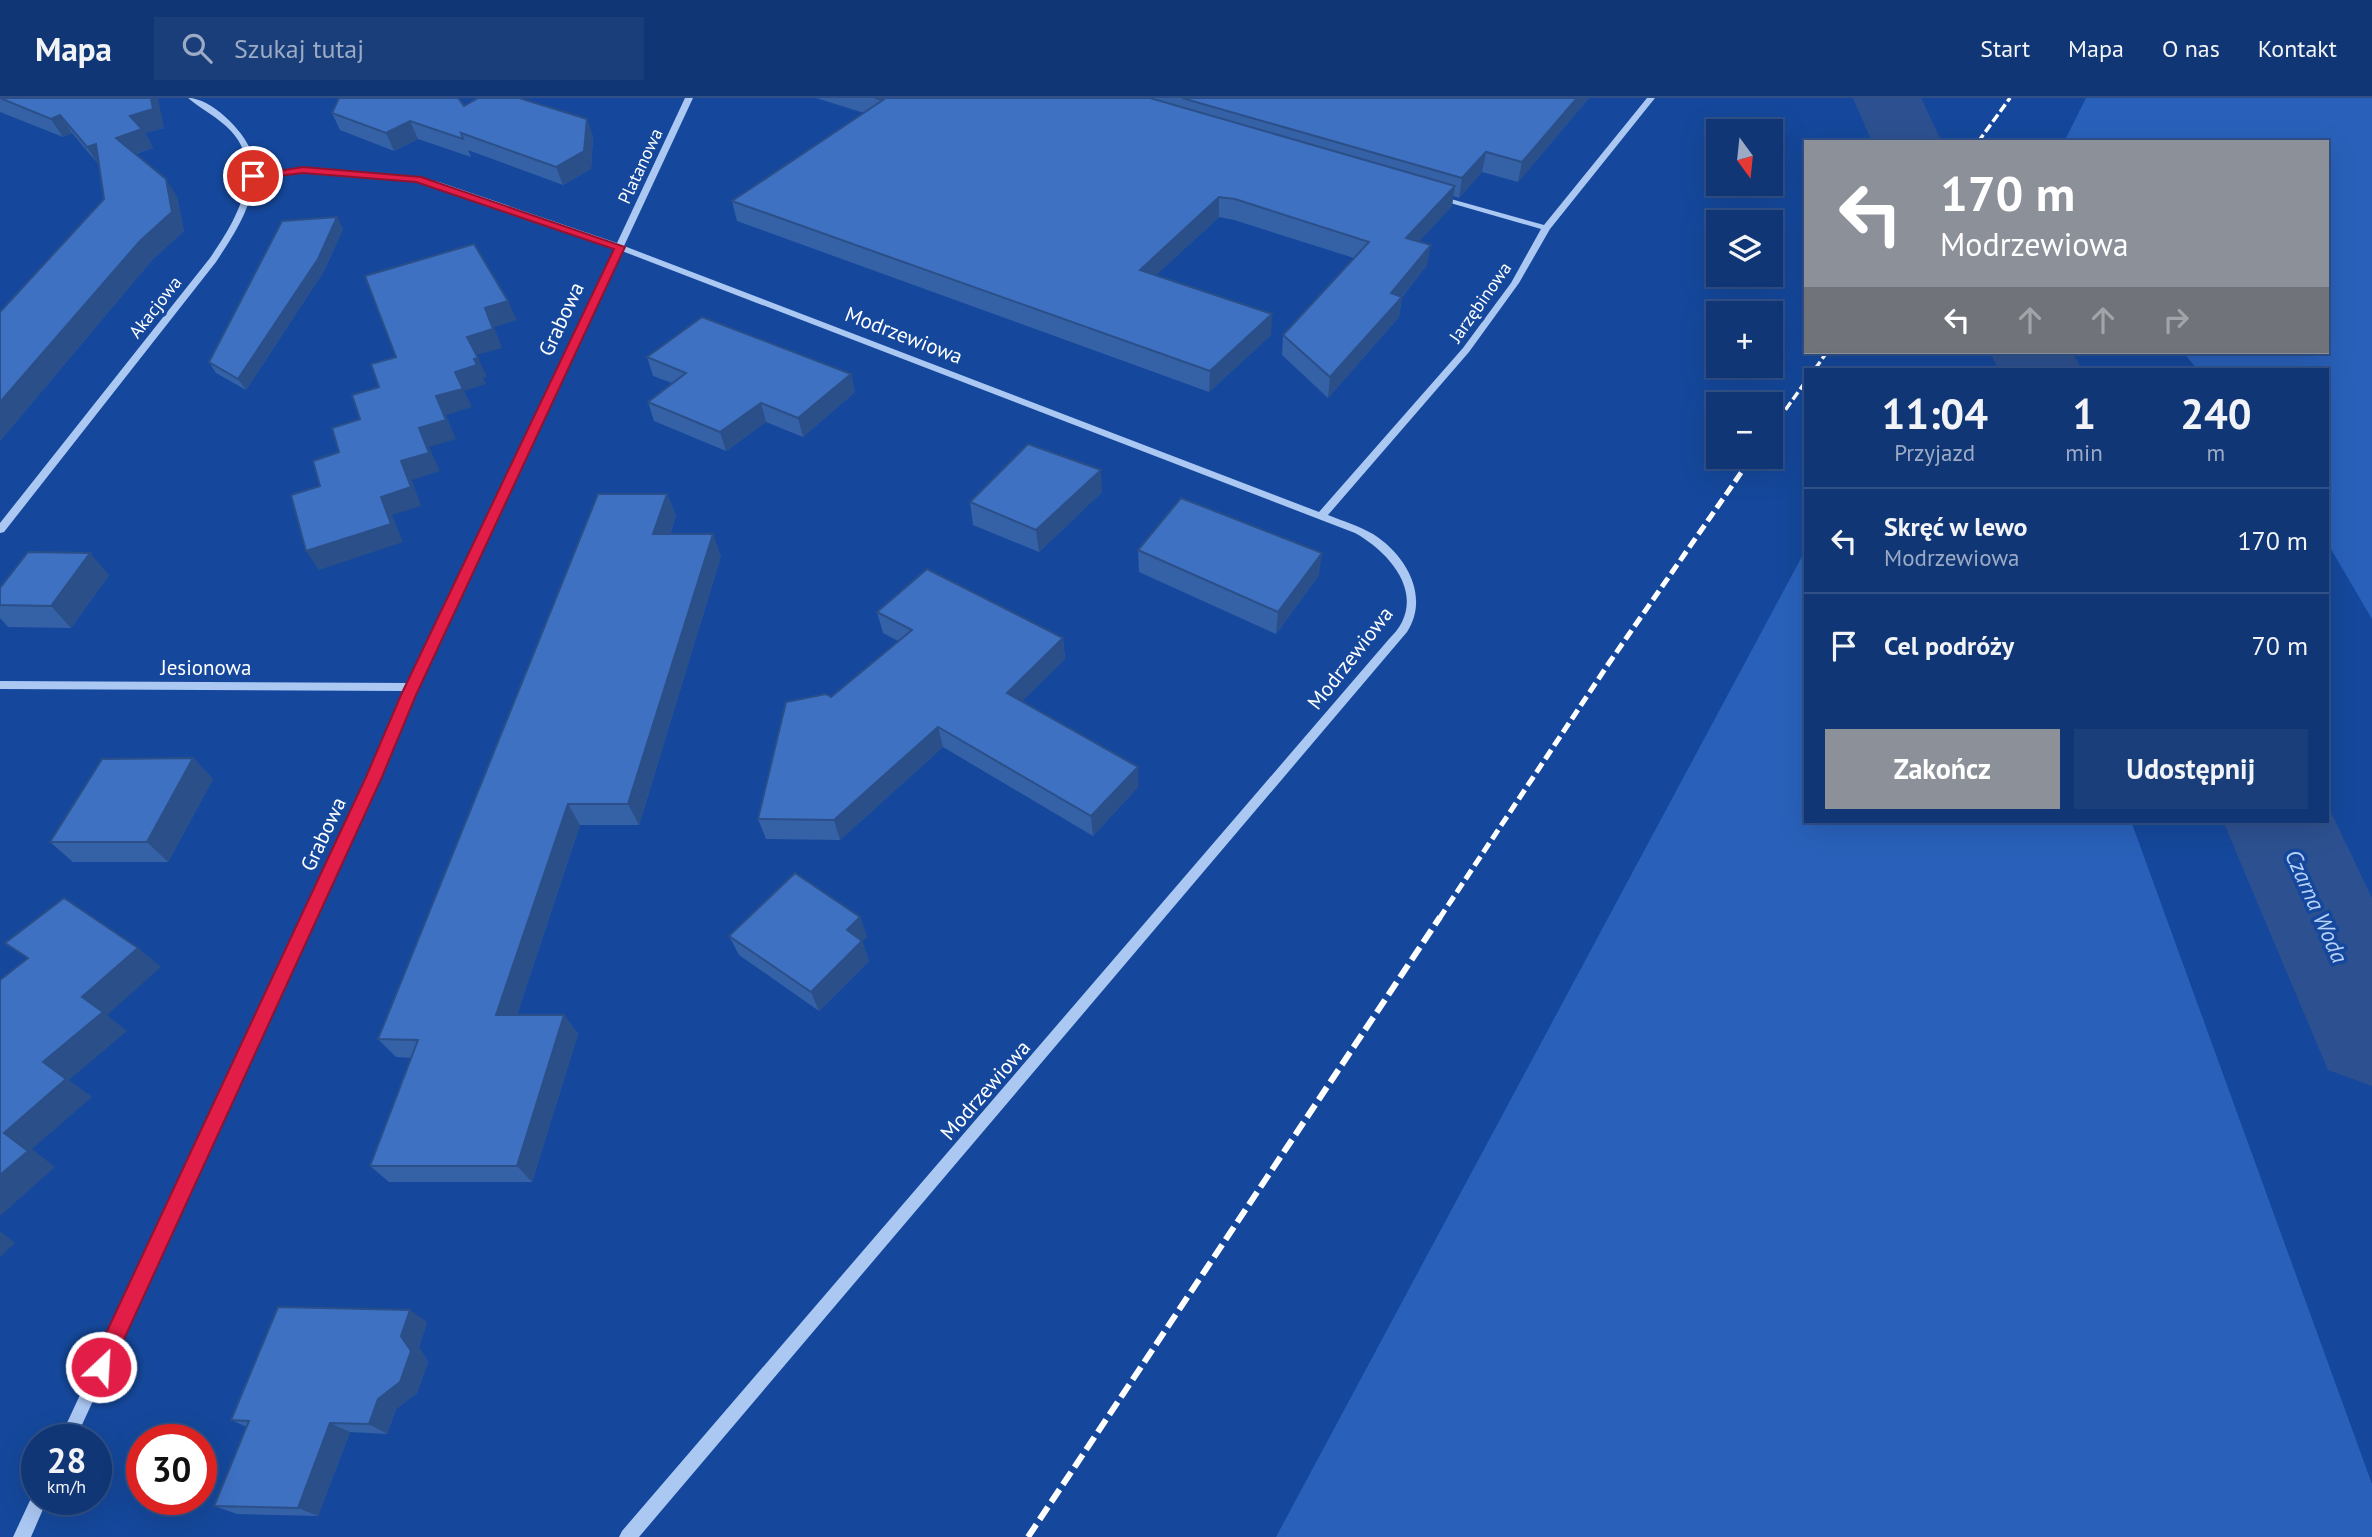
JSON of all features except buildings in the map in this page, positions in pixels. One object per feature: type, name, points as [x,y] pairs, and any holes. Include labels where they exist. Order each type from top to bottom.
[{"type":"street","points":[[192,98],[218,113],[240,136],[250,157],[253,176]]},
{"type":"street","name":"Platanowa","points":[[620,247],[689,98]]},
{"type":"street","name":"Jarzębinowa","points":[[1322,515],[1466,350],[1515,283],[1546,228],[1651,98]]},
{"type":"street","name":"Modrzewiowa","points":[[253,176],[303,170],[417,179],[620,247],[1364,533],[1394,558],[1409,591],[1410,615],[1406,624],[628,1537]]},
{"type":"street","name":"Akacjowa","points":[[0,530],[224,245],[244,212],[253,176]]},
{"type":"street","points":[[1427,194],[1546,228]]},
{"type":"street","name":"Grabowa","points":[[74,1424],[413,687],[620,247]]},
{"type":"street","name":"Jesionowa","points":[[0,685],[413,687]]},
{"type":"street","points":[[22,1537],[32,1515]]},
{"type":"shaded area","points":[[2086,98],[2372,98],[2372,619],[2329,546],[2329,368],[2196,368],[2185,354],[2329,354],[2329,140],[2065,140]]},
{"type":"shaded area","points":[[1804,553],[1804,823],[2132,823],[2372,1484],[2372,1537],[1276,1537]]},
{"type":"waterway","name":"Czarna Woda","points":[[1887,98],[1906,140]]},
{"type":"waterway","name":"Czarna Woda","points":[[2032,354],[2039,368]]},
{"type":"waterway","name":"Czarna Woda","points":[[2280,823],[2372,1030]]},
{"type":"railway","points":[[1979,140],[2010,98]]},
{"type":"railway","points":[[1816,368],[1826,354]]},
{"type":"railway","points":[[1783,413],[1804,384]]},
{"type":"railway","points":[[1439,919],[1609,663],[1744,469]]},
{"type":"railway","points":[[1028,1537],[1440,917]]},
{"type":"route","points":[[101,1367],[374,777],[409,695],[620,247],[439,184],[417,179],[303,170],[253,176]]}]
